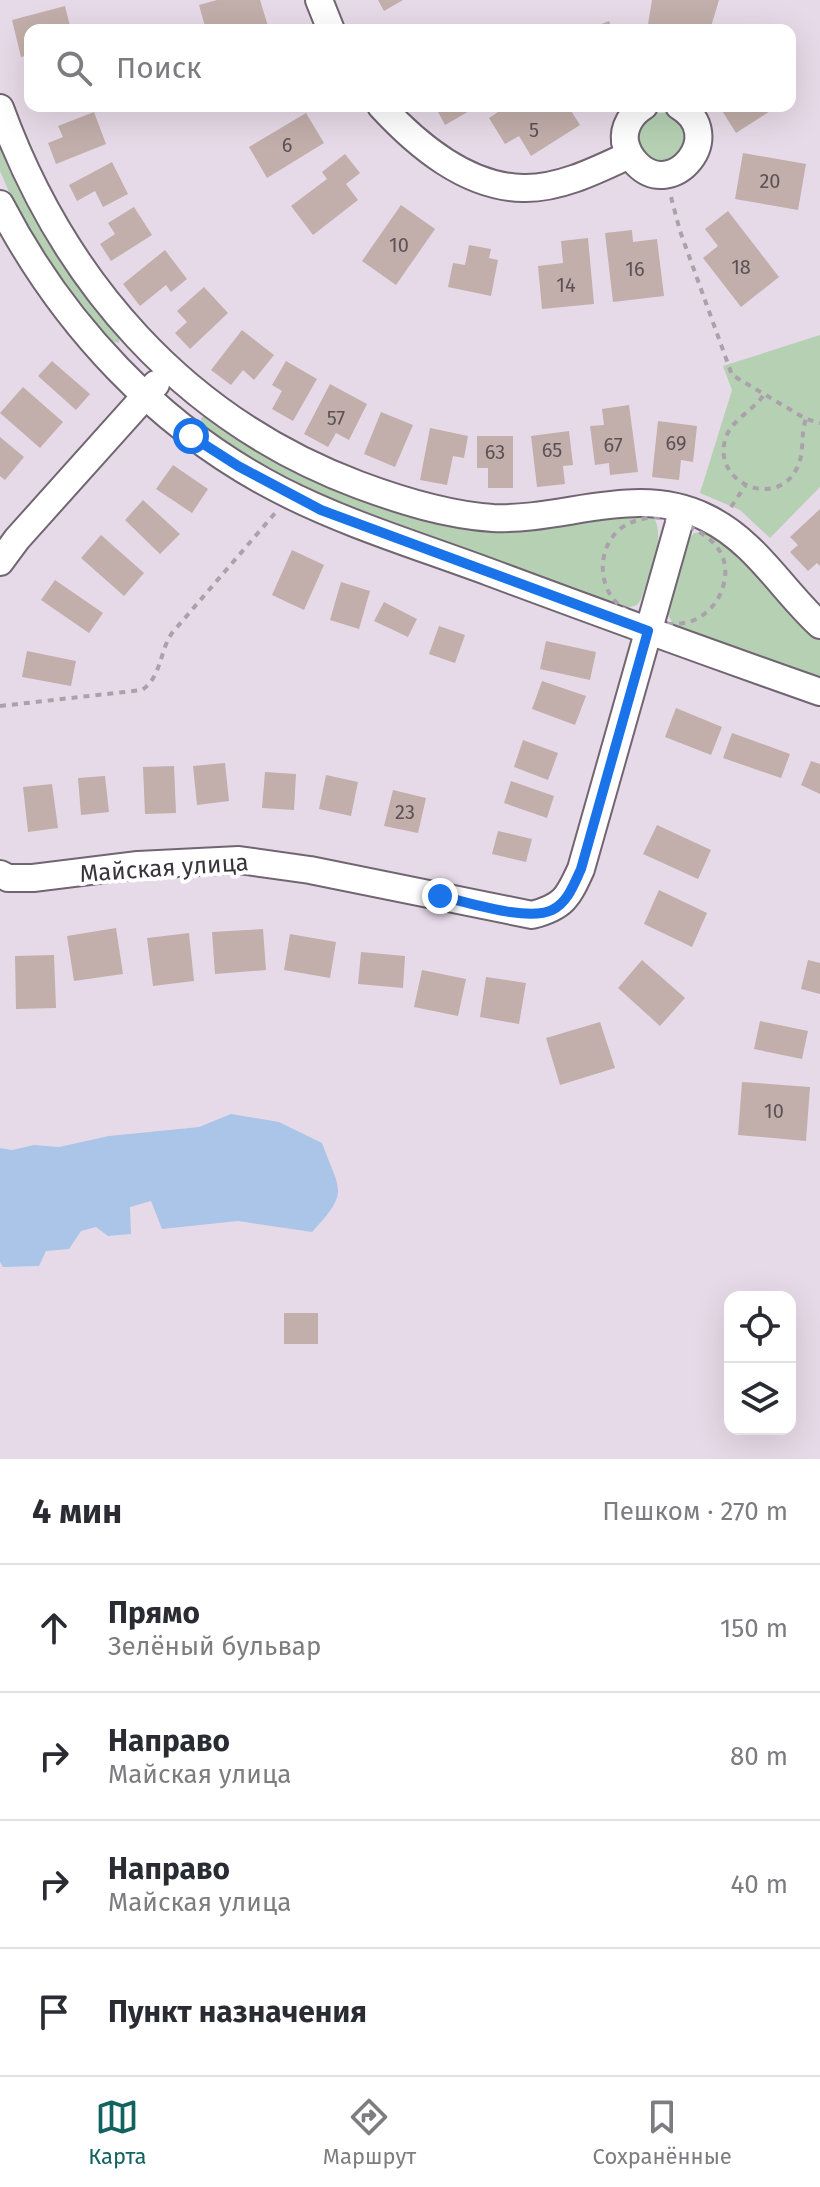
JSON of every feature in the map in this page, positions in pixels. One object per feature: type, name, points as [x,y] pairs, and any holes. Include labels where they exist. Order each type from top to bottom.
[{"type":"street","points":[[319,0],[329,24]]},
{"type":"street","points":[[0,108],[33,190],[64,243],[110,305],[169,369],[213,406],[297,458],[335,476],[417,505],[491,518],[531,518],[629,502],[658,502],[706,517],[753,549],[820,625]]},
{"type":"street","points":[[387,112],[428,150],[459,170],[500,185],[523,188],[546,185],[601,168],[629,155]]},
{"type":"street","points":[[635,112],[625,134],[629,155],[640,168],[653,174],[680,170],[697,150],[697,127],[686,112]]},
{"type":"street","points":[[0,204],[34,263],[72,316],[113,365],[191,436],[238,466],[321,510],[820,692]]},
{"type":"street","points":[[0,562],[169,369]]},
{"type":"street","name":"Майская улица","points":[[0,874],[8,878],[33,878],[138,865],[239,860],[310,870],[532,915],[553,910],[570,895],[581,869],[683,509]]},
{"type":"path","points":[[670,195],[732,375],[806,419],[820,423]]},
{"type":"path","points":[[763,395],[726,434],[723,448],[725,464],[733,477],[745,486],[760,490],[774,488],[788,480],[797,468],[806,419]]},
{"type":"path","points":[[727,513],[745,486]]},
{"type":"path","points":[[0,706],[142,690],[153,683],[165,643],[172,633],[291,495]]},
{"type":"green space","points":[[655,113],[669,113],[682,120],[689,143],[668,164],[648,160],[638,139],[642,124]]},
{"type":"green space","points":[[0,140],[37,218],[120,334],[119,343],[110,341],[45,256],[13,201],[0,171]]},
{"type":"green space","points":[[820,335],[820,487],[770,538],[740,510],[700,493],[732,390],[723,366]]},
{"type":"green space","points":[[205,416],[382,505],[642,513],[654,517],[657,547],[641,599],[637,605],[623,609],[327,497],[245,455],[202,427],[201,418]]},
{"type":"green space","points":[[702,532],[724,539],[820,640],[820,680],[676,629],[668,615],[685,544],[694,533]]},
{"type":"water","points":[[231,1114],[279,1122],[322,1143],[337,1182],[337,1199],[312,1232],[238,1221],[162,1229],[151,1201],[130,1207],[131,1234],[108,1236],[96,1227],[81,1231],[69,1249],[46,1251],[39,1266],[3,1267],[0,1262],[0,1148],[12,1150],[34,1145],[59,1147],[109,1136],[199,1127]]},
{"type":"building","points":[[217,0],[260,0],[267,24],[204,24],[199,5]]},
{"type":"building","points":[[378,0],[403,0],[384,11]]},
{"type":"building","points":[[652,0],[719,0],[712,24],[648,24]]},
{"type":"building","points":[[65,6],[70,24],[24,24],[24,56],[21,57],[12,20]]},
{"type":"building","points":[[94,112],[106,144],[56,164],[48,143],[63,137],[58,126]]},
{"type":"building","points":[[438,112],[468,112],[445,125]]},
{"type":"building","points":[[498,112],[572,112],[580,125],[531,156],[519,136],[505,144],[489,118]]},
{"type":"building","points":[[723,112],[769,112],[736,133]]},
{"type":"building","points":[[306,113],[324,143],[267,178],[249,147]]},
{"type":"building","points":[[743,153],[806,164],[798,210],[735,199]]},
{"type":"building","points":[[345,154],[360,173],[346,184],[358,200],[313,235],[291,206],[327,179],[322,172]]},
{"type":"building","points":[[112,162],[128,194],[103,207],[95,191],[77,201],[69,185]]},
{"type":"building","points":[[401,205],[435,229],[396,285],[362,261]]},
{"type":"building","points":[[134,207],[152,235],[111,261],[100,244],[115,234],[108,223]]},
{"type":"building","points":[[728,211],[779,277],[741,307],[703,258],[718,246],[705,229]]},
{"type":"building","points":[[632,230],[633,242],[657,239],[664,296],[613,302],[605,233]]},
{"type":"building","points":[[588,238],[594,304],[542,309],[538,266],[563,263],[561,241]]},
{"type":"building","points":[[469,245],[491,249],[489,258],[498,260],[491,296],[448,287],[453,263],[465,265]]},
{"type":"building","points":[[165,250],[187,279],[171,292],[166,285],[140,306],[123,284]]},
{"type":"building","points":[[204,287],[228,313],[190,349],[175,333],[187,322],[177,311]]},
{"type":"building","points":[[242,330],[274,355],[254,380],[243,370],[231,385],[211,370]]},
{"type":"building","points":[[52,361],[90,394],[76,410],[38,376]]},
{"type":"building","points":[[286,361],[317,379],[293,421],[272,409],[282,391],[272,385]]},
{"type":"building","points":[[330,384],[367,404],[349,440],[336,433],[328,447],[304,434]]},
{"type":"building","points":[[23,387],[63,422],[40,448],[0,413]]},
{"type":"building","points":[[629,405],[638,472],[610,475],[609,463],[595,465],[590,426],[604,425],[602,409]]},
{"type":"building","points":[[381,412],[413,425],[395,467],[364,454]]},
{"type":"building","points":[[658,421],[697,426],[693,462],[681,460],[679,480],[652,477]]},
{"type":"building","points":[[430,428],[468,436],[464,458],[453,456],[447,485],[420,480]]},
{"type":"building","points":[[569,431],[573,465],[563,466],[565,484],[537,487],[531,436]]},
{"type":"building","points":[[477,436],[513,436],[513,488],[488,488],[488,468],[477,468]]},
{"type":"building","points":[[0,437],[24,457],[5,480],[0,476]]},
{"type":"building","points":[[173,465],[208,489],[192,513],[156,489]]},
{"type":"building","points":[[143,500],[180,534],[160,554],[125,520]]},
{"type":"building","points":[[820,509],[820,566],[817,563],[808,571],[790,552],[798,545],[790,537]]},
{"type":"building","points":[[101,535],[144,573],[124,596],[81,558]]},
{"type":"building","points":[[292,550],[324,565],[304,610],[272,595]]},
{"type":"building","points":[[55,580],[103,613],[89,633],[41,600]]},
{"type":"building","points":[[341,582],[370,591],[359,629],[330,620]]},
{"type":"building","points":[[384,602],[417,619],[408,637],[374,621]]},
{"type":"building","points":[[439,626],[465,635],[455,663],[429,654]]},
{"type":"building","points":[[546,641],[596,652],[590,680],[540,669]]},
{"type":"building","points":[[27,651],[76,661],[71,686],[22,677]]},
{"type":"building","points":[[542,681],[586,696],[575,725],[532,709]]},
{"type":"building","points":[[676,708],[722,727],[711,755],[665,737]]},
{"type":"building","points":[[732,733],[790,754],[781,778],[723,758]]},
{"type":"building","points":[[523,740],[558,753],[548,780],[514,767]]},
{"type":"building","points":[[811,761],[820,764],[820,794],[801,785]]},
{"type":"building","points":[[225,763],[229,801],[197,805],[193,766]]},
{"type":"building","points":[[174,766],[176,813],[145,814],[143,767]]},
{"type":"building","points":[[265,772],[296,774],[294,810],[262,808]]},
{"type":"building","points":[[326,775],[358,782],[351,816],[319,809]]},
{"type":"building","points":[[105,776],[109,812],[81,815],[78,778]]},
{"type":"building","points":[[511,781],[554,796],[547,818],[504,803]]},
{"type":"building","points":[[52,784],[58,828],[28,832],[23,787]]},
{"type":"building","points":[[393,790],[426,798],[418,833],[384,826]]},
{"type":"building","points":[[657,825],[711,850],[698,879],[643,854]]},
{"type":"building","points":[[498,831],[532,839],[526,862],[492,854]]},
{"type":"building","points":[[659,890],[707,913],[692,947],[644,924]]},
{"type":"building","points":[[116,928],[123,974],[74,981],[67,936]]},
{"type":"building","points":[[263,929],[266,970],[215,974],[212,932]]},
{"type":"building","points":[[189,933],[194,981],[153,986],[147,938]]},
{"type":"building","points":[[290,934],[336,942],[330,978],[284,970]]},
{"type":"building","points":[[361,952],[405,956],[403,988],[358,984]]},
{"type":"building","points":[[54,955],[56,1008],[16,1009],[15,956]]},
{"type":"building","points":[[642,960],[685,998],[660,1026],[618,988]]},
{"type":"building","points":[[808,960],[820,963],[820,994],[801,989]]},
{"type":"building","points":[[422,970],[466,979],[458,1016],[414,1007]]},
{"type":"building","points":[[486,977],[526,983],[519,1024],[480,1017]]},
{"type":"building","points":[[760,1021],[808,1031],[802,1059],[754,1049]]},
{"type":"building","points":[[600,1022],[615,1068],[560,1085],[546,1038]]},
{"type":"building","points":[[742,1082],[810,1087],[806,1141],[738,1135]]},
{"type":"building","points":[[284,1313],[318,1313],[318,1344],[284,1344]]},
{"type":"route","points":[[191,436],[280,490],[321,510],[648,631],[581,869],[570,895],[553,910],[532,915],[440,896]]}]
